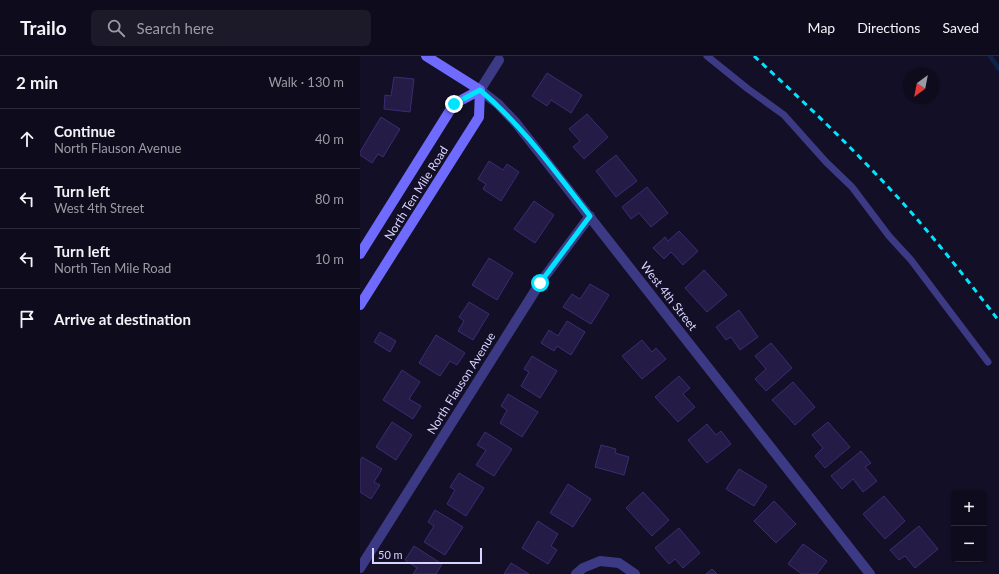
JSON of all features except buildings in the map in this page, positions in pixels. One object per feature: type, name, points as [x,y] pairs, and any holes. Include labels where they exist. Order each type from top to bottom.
[{"type":"main road","name":"West 4th Street","points":[[426,56],[480,90]]},
{"type":"main road","name":"North Ten Mile Road","points":[[360,254],[454,104],[480,90]]},
{"type":"main road","name":"North Ten Mile Road","points":[[360,305],[479,117],[480,90]]},
{"type":"street","name":"North Ten Mile Road","points":[[480,90],[500,58]]},
{"type":"street","name":"West 4th Street","points":[[480,90],[498,104],[516,123],[870,574]]},
{"type":"street","name":"North Flauson Avenue","points":[[360,568],[540,283],[590,216]]},
{"type":"street","points":[[576,574],[583,568],[600,562],[619,563],[635,574]]},
{"type":"lane","points":[[708,56],[748,89],[784,115],[826,162],[852,187],[889,236],[911,260],[988,362]]},
{"type":"waterway","points":[[990,56],[999,69]]},
{"type":"railway","points":[[754,56],[829,126],[906,206],[999,321]]},
{"type":"route","points":[[454,104],[480,90],[498,104],[516,123],[590,216],[540,283]]}]
